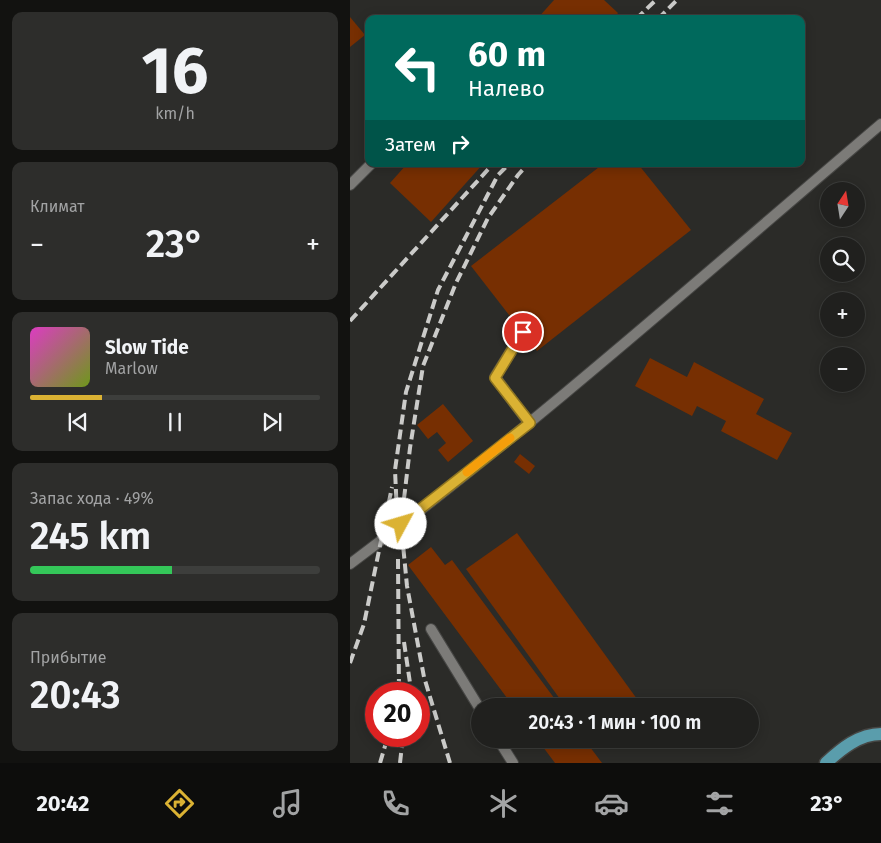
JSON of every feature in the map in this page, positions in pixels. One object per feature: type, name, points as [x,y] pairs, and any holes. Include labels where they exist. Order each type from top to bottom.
[{"type":"main road","points":[[826,763],[848,744],[879,731]]},
{"type":"lane","points":[[350,564],[530,423],[881,124]]},
{"type":"lane","points":[[350,184],[368,167]]},
{"type":"lane","points":[[523,332],[495,378],[530,423]]},
{"type":"lane","points":[[430,629],[473,698]]},
{"type":"lane","points":[[504,748],[513,763]]},
{"type":"building","points":[[554,0],[604,0],[618,13],[616,15],[541,15]]},
{"type":"building","points":[[350,17],[365,35],[350,47]]},
{"type":"building","points":[[404,167],[480,167],[431,222],[390,183]]},
{"type":"building","points":[[599,167],[640,167],[691,230],[537,351],[471,266]]},
{"type":"building","points":[[650,358],[687,377],[694,362],[764,399],[756,414],[792,433],[777,460],[721,431],[726,421],[697,406],[692,416],[635,386]]},
{"type":"building","points":[[443,404],[473,441],[448,462],[438,450],[446,443],[437,432],[428,439],[417,425]]},
{"type":"building","points":[[520,454],[535,466],[529,474],[514,462]]},
{"type":"building","points":[[517,533],[636,698],[559,698],[466,569]]},
{"type":"building","points":[[431,547],[445,565],[452,560],[554,698],[507,698],[408,565]]},
{"type":"building","points":[[544,748],[591,748],[602,763],[555,763]]},
{"type":"railway","points":[[640,15],[656,0]]},
{"type":"railway","points":[[662,15],[677,0]]},
{"type":"railway","points":[[350,321],[490,167]]},
{"type":"railway","points":[[397,514],[395,470],[406,392],[438,290],[498,175],[506,167]]},
{"type":"railway","points":[[450,763],[424,677],[407,586],[401,524],[410,448],[423,366],[456,283],[488,218],[525,167]]},
{"type":"railway","points":[[350,663],[364,624],[392,487]]},
{"type":"railway","points":[[398,559],[399,682]]},
{"type":"railway","points":[[404,642],[410,682]]},
{"type":"railway","points":[[380,763],[385,747]]},
{"type":"railway","points":[[400,763],[402,747]]},
{"type":"slow traffic","points":[[467,472],[510,438]]},
{"type":"route","points":[[401,524],[530,423],[495,378],[523,332]]}]
